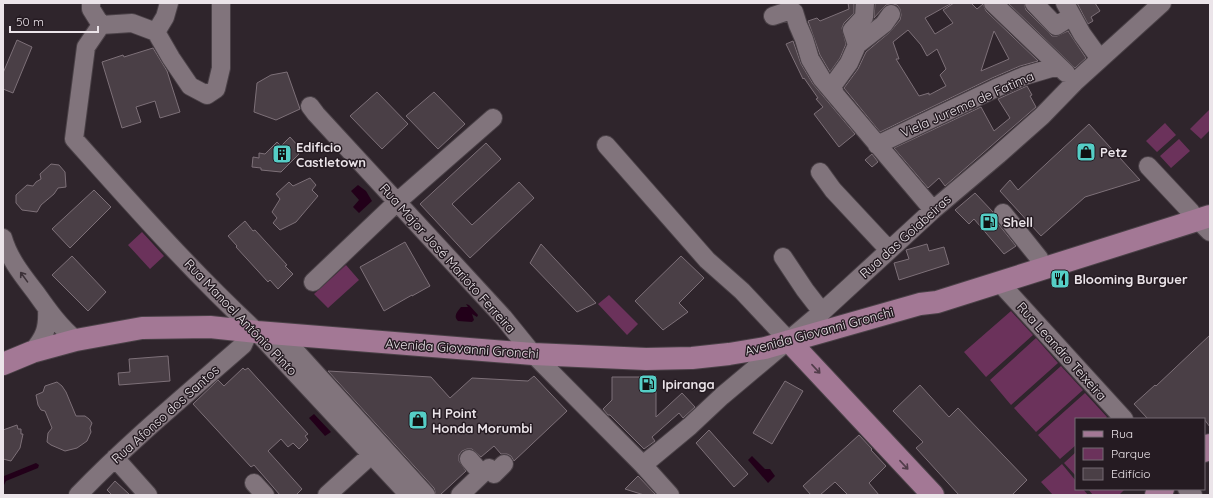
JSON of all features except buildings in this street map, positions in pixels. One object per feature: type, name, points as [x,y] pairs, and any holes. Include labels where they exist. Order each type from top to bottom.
[{"type":"main road","name":"Avenida Giovanni Gronchi","points":[[920,304],[932,294],[993,272],[1046,256],[1204,217]]},
{"type":"main road","name":"Avenida Giovanni Gronchi","points":[[3,364],[32,352],[76,340],[142,328],[210,327],[253,332],[533,354],[646,360],[692,358],[765,348],[920,304],[937,302],[1204,217]]},
{"type":"main road","points":[[1000,283],[997,279],[999,276],[1040,262],[1046,256]]},
{"type":"main road","points":[[789,341],[932,495]]},
{"type":"street","points":[[91,3],[91,9],[101,25],[132,23],[156,32],[190,86],[207,95],[216,89],[221,68],[221,3]]},
{"type":"street","points":[[156,32],[165,17],[169,3]]},
{"type":"street","points":[[857,45],[852,30],[864,17],[865,3]]},
{"type":"street","points":[[995,3],[1058,66],[1076,81]]},
{"type":"street","points":[[1034,3],[1056,26],[1069,9],[1082,34],[1100,59]]},
{"type":"street","name":"Rua das Goiabeiras","points":[[643,465],[822,312],[933,210],[1042,116],[1076,81],[1162,3]]},
{"type":"street","points":[[773,16],[793,11],[810,59],[822,79],[835,86],[877,145],[933,210]]},
{"type":"street","points":[[835,86],[849,63],[857,45],[884,24],[891,14]]},
{"type":"street","name":"Rua Manoel Antônio Pinto","points":[[101,25],[86,47],[74,139],[132,204],[409,495]]},
{"type":"street","name":"Viela Jurema de Fatima","points":[[877,145],[996,88],[1024,76],[1058,66]]},
{"type":"street","name":"Rua Major José Marioto Ferreira","points":[[310,106],[503,317],[533,354],[643,465],[670,495]]},
{"type":"street","points":[[313,282],[397,202],[493,118]]},
{"type":"street","points":[[606,145],[707,260],[742,291],[789,341]]},
{"type":"street","points":[[1148,166],[1204,217]]},
{"type":"street","points":[[820,172],[833,190],[889,250]]},
{"type":"street","points":[[1003,213],[1046,256]]},
{"type":"street","points":[[3,238],[6,248],[16,266],[63,330],[76,340]]},
{"type":"street","points":[[783,257],[822,312]]},
{"type":"street","name":"Rua Leandro Teixeira","points":[[1000,283],[1123,418]]},
{"type":"street","points":[[32,352],[39,344],[47,329],[47,309]]},
{"type":"street","name":"Rua Afonso dos Santos","points":[[78,495],[116,458],[243,345],[253,332]]},
{"type":"street","points":[[280,334],[426,495]]},
{"type":"street","points":[[327,495],[371,455]]},
{"type":"street","points":[[116,458],[148,495]]},
{"type":"street","points":[[469,459],[482,474]]},
{"type":"street","points":[[460,495],[489,468],[494,474],[504,464]]},
{"type":"green space","points":[[1209,110],[1210,130],[1201,139],[1190,129]]},
{"type":"green space","points":[[1165,123],[1176,135],[1157,152],[1146,141]]},
{"type":"green space","points":[[1179,139],[1190,151],[1171,168],[1160,156]]},
{"type":"green space","points":[[142,232],[164,256],[150,269],[128,245]]},
{"type":"green space","points":[[346,265],[359,280],[328,308],[314,294]]},
{"type":"green space","points":[[609,295],[638,324],[627,335],[598,304]]},
{"type":"green space","points":[[1011,311],[1033,335],[986,377],[964,352]]},
{"type":"green space","points":[[1036,338],[1058,363],[1011,405],[990,380]]},
{"type":"green space","points":[[1061,366],[1083,390],[1036,432],[1014,408]]},
{"type":"green space","points":[[1085,393],[1107,417],[1075,418],[1075,446],[1060,459],[1038,435]]},
{"type":"green space","points":[[1075,453],[1075,475],[1064,463]]},
{"type":"green space","points":[[1062,464],[1075,480],[1075,490],[1084,490],[1088,495],[1053,495],[1041,482]]},
{"type":"green space","points":[[1089,490],[1124,490],[1119,495],[1093,495]]},
{"type":"shaded area","points":[[358,185],[366,191],[372,201],[359,213],[353,207],[359,200],[351,191]]},
{"type":"shaded area","points":[[466,304],[469,305],[478,315],[477,317],[472,314],[474,320],[472,322],[458,321],[456,317],[456,314],[461,307],[468,307]]},
{"type":"shaded area","points":[[314,414],[331,432],[325,436],[309,418]]},
{"type":"shaded area","points":[[752,456],[765,469],[770,469],[775,476],[768,483],[748,460]]},
{"type":"shaded area","points":[[36,463],[39,465],[38,468],[6,481],[3,487],[3,475],[4,476]]},
{"type":"place","name":"Petz","points":[[1086,152]]},
{"type":"place","name":"Edificio Castletown","points":[[282,154]]},
{"type":"place","name":"Shell","points":[[989,222]]},
{"type":"place","name":"Blooming Burguer","points":[[1060,279]]},
{"type":"place","name":"Ipiranga","points":[[648,384]]},
{"type":"place","name":"H Point Honda Morumbi","points":[[418,420]]}]
